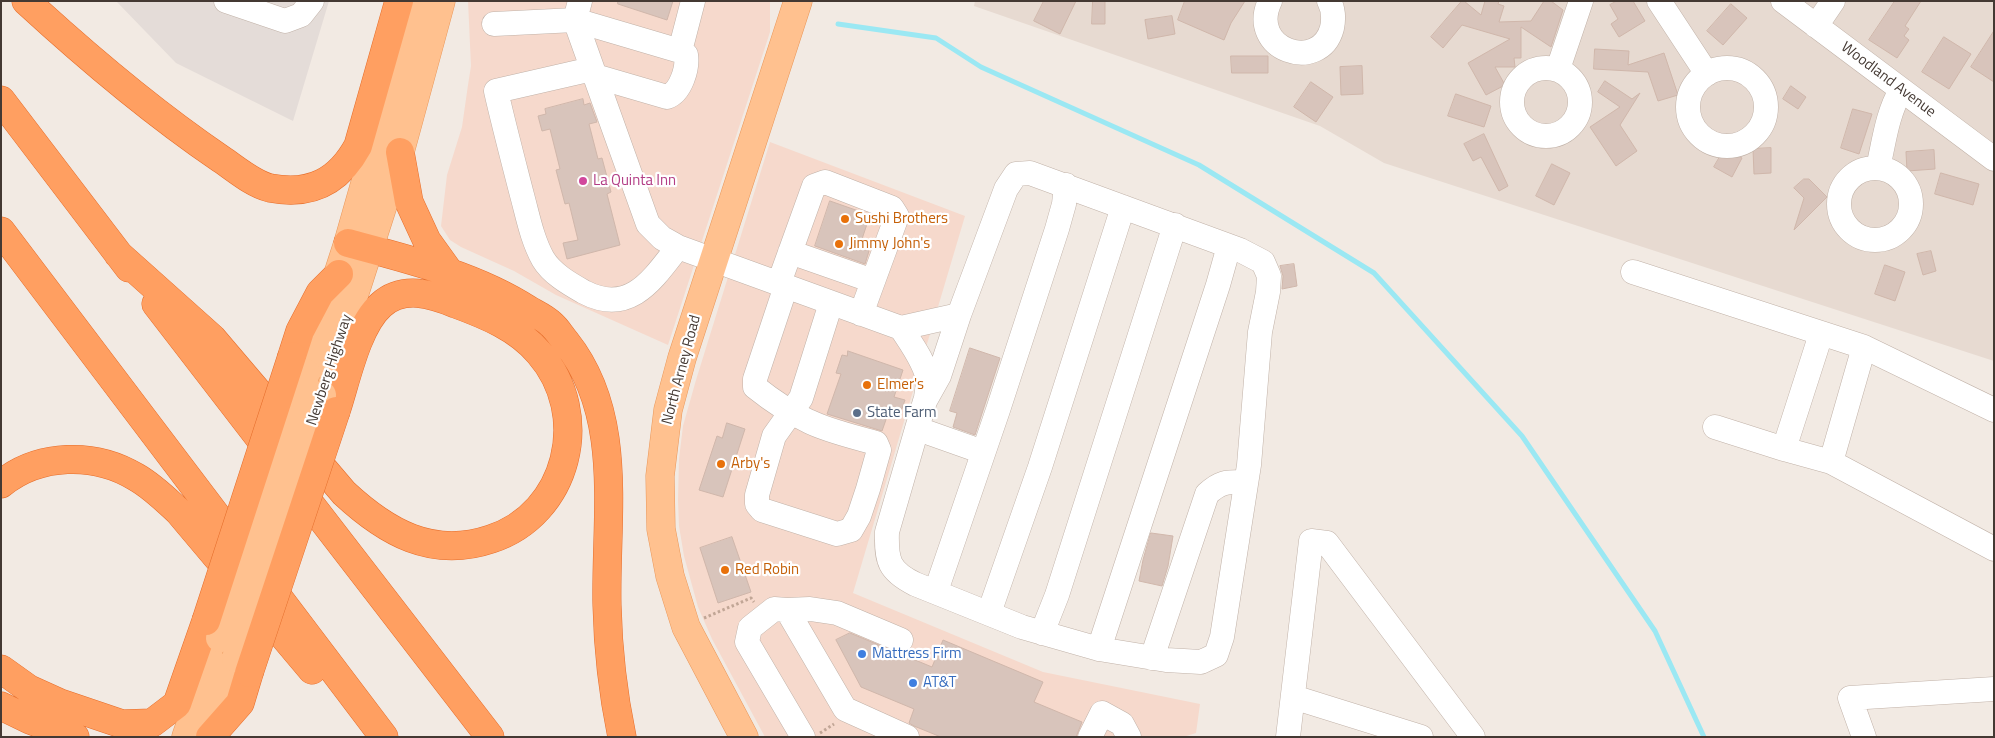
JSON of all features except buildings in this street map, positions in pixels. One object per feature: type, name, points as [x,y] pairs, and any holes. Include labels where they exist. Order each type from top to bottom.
[{"type":"highway","points":[[26,1],[73,45],[204,148],[268,188],[298,190],[312,187],[334,178],[350,160],[358,146],[399,1]]},
{"type":"highway","points":[[1,100],[490,737]]},
{"type":"highway","points":[[400,152],[410,202],[427,241],[450,274]]},
{"type":"highway","points":[[1,231],[384,737]]},
{"type":"highway","points":[[359,246],[450,274],[507,296],[551,324],[577,356],[593,389],[607,444],[607,607],[614,698],[622,737]]},
{"type":"highway","points":[[1,669],[28,689],[122,724],[152,723],[177,704],[228,647],[329,403],[364,326],[382,303],[396,296],[414,293],[432,294],[504,325],[539,353],[552,371],[564,398],[568,426],[568,448],[562,471],[543,503],[517,528],[502,535],[478,543],[454,546],[425,542],[406,536],[367,514],[344,493],[212,338],[118,254]]},
{"type":"highway","points":[[210,737],[240,703],[228,647],[299,364],[300,331],[320,293],[338,274]]},
{"type":"highway","points":[[1,484],[23,470],[45,462],[66,459],[91,460],[113,466],[135,476],[154,489],[178,511],[337,700],[377,737]]},
{"type":"highway","points":[[1,706],[30,720],[74,737]]},
{"type":"main road","name":"Newberg Highway","points":[[329,403],[359,246],[417,1]]},
{"type":"main road","name":"Newberg Highway","points":[[338,274],[359,246],[400,152],[441,1]]},
{"type":"main road","points":[[417,90],[458,1]]},
{"type":"main road","name":"North Arney Road","points":[[744,737],[686,627],[670,576],[661,529],[660,476],[668,410],[682,358],[798,1]]},
{"type":"main road","points":[[186,737],[228,647]]},
{"type":"street","points":[[226,1],[285,21],[301,15],[312,1]]},
{"type":"street","points":[[680,51],[693,1]]},
{"type":"street","points":[[1270,1],[1265,10],[1265,22],[1268,33],[1276,44],[1287,51],[1297,53],[1311,51],[1322,45],[1330,34],[1334,20],[1329,1]]},
{"type":"street","points":[[1558,69],[1581,1]]},
{"type":"street","points":[[1659,1],[1706,74]]},
{"type":"street","name":"Woodland Avenue","points":[[1783,1],[1994,159]]},
{"type":"street","points":[[1816,26],[1833,1]]},
{"type":"street","points":[[577,11],[594,73],[648,224],[662,238],[678,247],[901,328],[959,316]]},
{"type":"street","points":[[494,24],[577,11],[686,55],[687,62],[678,90],[673,95],[667,97],[594,73],[496,91],[533,237],[544,261],[565,282],[596,298],[617,300],[637,294],[653,279],[678,247]]},
{"type":"street","points":[[1878,168],[1894,102],[1901,90]]},
{"type":"street","points":[[901,328],[913,346],[926,373],[928,382],[918,429],[888,532],[887,546],[892,567],[900,576],[1022,627],[1098,649],[1152,658],[1201,662],[1216,655],[1222,637],[1246,482],[1260,332],[1268,292],[1269,276],[1263,262],[1229,246],[1066,185],[1030,173],[1016,174],[1006,189],[939,376],[925,401]]},
{"type":"street","points":[[831,303],[801,398],[792,411],[774,436],[756,504],[762,510],[837,534],[851,530],[859,516],[878,457],[879,450],[876,443],[809,422],[792,411],[755,387],[755,379],[790,252],[814,186],[824,182],[892,208],[896,216],[861,314]]},
{"type":"street","points":[[936,591],[1057,229],[1064,204],[1066,185]]},
{"type":"street","points":[[988,613],[1040,467],[1123,207]]},
{"type":"street","points":[[1042,632],[1060,586],[1175,225]]},
{"type":"street","points":[[1098,649],[1218,285],[1229,246]]},
{"type":"street","points":[[790,252],[873,281]]},
{"type":"street","points":[[1633,272],[1864,348],[1994,410]]},
{"type":"street","points":[[1784,449],[1821,334]]},
{"type":"street","points":[[1831,462],[1864,348]]},
{"type":"street","points":[[1715,427],[1831,462],[1994,549]]},
{"type":"street","points":[[918,429],[983,452]]},
{"type":"street","points":[[1152,658],[1207,494],[1217,485],[1227,482],[1246,482]]},
{"type":"street","points":[[1288,737],[1311,540],[1328,543],[1473,737]]},
{"type":"street","points":[[802,737],[747,642],[750,628],[774,609],[810,609],[837,613],[901,640]]},
{"type":"street","points":[[787,610],[845,709],[907,737]]},
{"type":"street","points":[[1864,737],[1850,698],[1994,689]]},
{"type":"street","points":[[1293,698],[1421,737]]},
{"type":"street","points":[[1090,737],[1102,713],[1122,724],[1129,737]]},
{"type":"path","points":[[686,627],[709,615],[751,598],[764,617]]},
{"type":"shaded area","points":[[116,1],[329,1],[293,121],[176,63]]},
{"type":"shaded area","points":[[468,1],[770,1],[770,32],[668,345],[556,295],[514,271],[461,247],[450,240],[441,226],[447,175],[462,127],[471,66]]},
{"type":"shaded area","points":[[975,1],[1994,1],[1994,361],[1384,163],[1320,126],[974,6]]},
{"type":"shaded area","points":[[770,142],[965,216],[853,593],[1043,672],[1200,704],[1196,733],[1183,737],[765,737],[712,639],[698,607],[684,556],[679,526],[678,500],[679,459],[683,426]]},
{"type":"waterway","points":[[838,24],[936,38],[981,67],[1199,165],[1374,273],[1522,436],[1655,631],[1704,737]]},
{"type":"place","name":"La Quinta Inn","points":[[583,181]]},
{"type":"place","name":"Sushi Brothers","points":[[845,219]]},
{"type":"place","name":"Jimmy John's","points":[[839,244]]},
{"type":"place","name":"Elmer's","points":[[867,385]]},
{"type":"place","name":"State Farm","points":[[857,413]]},
{"type":"place","name":"Arby's","points":[[721,464]]},
{"type":"place","name":"Red Robin","points":[[725,570]]},
{"type":"place","name":"Mattress Firm","points":[[862,654]]},
{"type":"place","name":"AT&T","points":[[913,683]]}]
